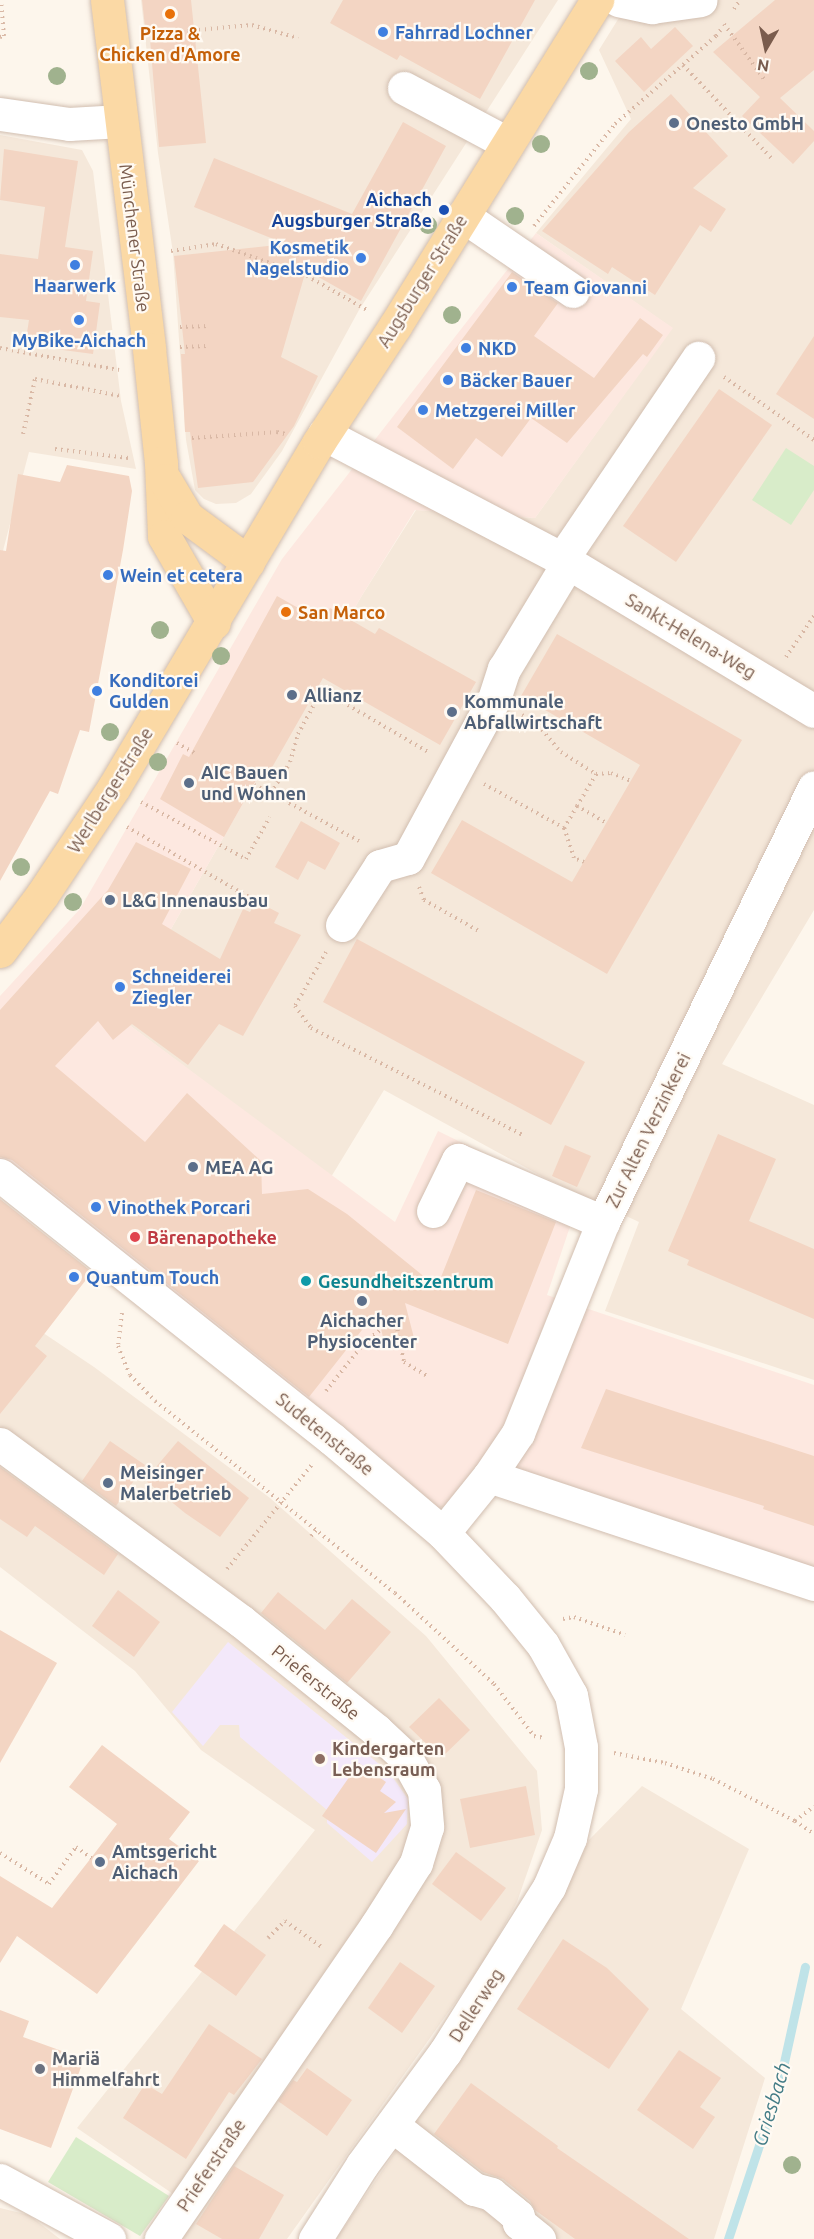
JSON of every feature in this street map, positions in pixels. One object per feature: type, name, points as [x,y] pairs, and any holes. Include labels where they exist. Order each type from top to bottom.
[{"type":"main road","name":"Münchener Straße","points":[[107,0],[153,390],[165,536],[214,623]]},
{"type":"main road","name":"Augsburger Straße","points":[[248,562],[321,438],[395,326],[597,0]]},
{"type":"main road","name":"Münchener Straße","points":[[160,458],[186,517],[248,562]]},
{"type":"main road","name":"Werlbergerstraße","points":[[0,951],[107,799],[214,623],[248,562]]},
{"type":"street","points":[[618,0],[652,7],[701,0]]},
{"type":"street","points":[[404,88],[507,143]]},
{"type":"street","points":[[0,114],[69,124],[121,121]]},
{"type":"street","points":[[463,216],[573,291]]},
{"type":"street","points":[[342,925],[380,866],[402,860],[494,699],[504,669],[565,561],[698,358]]},
{"type":"street","name":"Sankt-Helena-Weg","points":[[321,438],[565,561],[814,711]]},
{"type":"street","name":"Zur Alten Verzinkerei","points":[[443,1533],[489,1476],[518,1433],[603,1222],[814,787]]},
{"type":"street","points":[[433,1211],[459,1160],[603,1222]]},
{"type":"street","name":"Sudetenstraße","points":[[0,1175],[305,1417],[443,1533],[505,1598],[537,1639],[571,1695],[582,1747]]},
{"type":"street","name":"Prieferstraße","points":[[0,1444],[206,1595],[376,1730],[406,1758],[424,1790],[427,1827],[416,1863],[161,2239]]},
{"type":"street","points":[[489,1476],[814,1584]]},
{"type":"street","name":"Dellerweg","points":[[315,2239],[362,2165],[445,2052],[549,1887],[570,1839],[581,1789],[582,1747]]},
{"type":"street","points":[[392,2125],[474,2189],[491,2194],[518,2216],[519,2223],[539,2239]]},
{"type":"street","points":[[0,2180],[109,2239]]},
{"type":"path","points":[[0,36],[4,36],[1,0]]},
{"type":"path","points":[[514,250],[615,124],[716,36],[740,0]]},
{"type":"path","points":[[724,24],[764,79]]},
{"type":"path","points":[[111,39],[252,25],[298,38]]},
{"type":"path","points":[[682,65],[773,160]]},
{"type":"path","points":[[138,259],[189,246],[216,244],[307,276],[395,326]]},
{"type":"path","points":[[0,348],[153,390]]},
{"type":"path","points":[[698,358],[814,440]]},
{"type":"path","points":[[23,434],[35,379],[153,390]]},
{"type":"path","points":[[55,449],[160,458],[196,438],[278,432],[321,438]]},
{"type":"path","points":[[769,683],[814,616]]},
{"type":"path","points":[[271,793],[290,762],[298,734],[322,690],[455,768],[564,828],[574,858],[584,862]]},
{"type":"path","points":[[494,699],[538,724],[561,752],[596,774],[611,773],[631,781]]},
{"type":"path","points":[[564,828],[596,774]]},
{"type":"path","points":[[254,785],[402,860],[424,900],[479,931]]},
{"type":"path","points":[[107,799],[246,859],[270,817]]},
{"type":"path","points":[[107,799],[259,903]]},
{"type":"path","points":[[577,806],[606,823]]},
{"type":"path","points":[[342,925],[296,1006],[311,1028],[523,1135]]},
{"type":"path","points":[[127,1274],[118,1346],[129,1375],[155,1401],[284,1501],[396,1593],[494,1684],[534,1736],[665,1763],[713,1779],[795,1821],[814,1834]]},
{"type":"path","points":[[305,1417],[364,1343],[395,1318],[404,1362],[429,1377]]},
{"type":"path","points":[[206,1595],[332,1439]]},
{"type":"path","points":[[311,1536],[317,1529]]},
{"type":"path","points":[[537,1639],[559,1620],[574,1617],[625,1635]]},
{"type":"path","points":[[795,1821],[814,1806]]},
{"type":"path","points":[[0,1853],[49,1884],[76,1847],[91,1858]]},
{"type":"path","points":[[268,1938],[285,1921],[348,1965]]},
{"type":"shaded area","points":[[141,0],[558,0],[359,310],[282,451],[251,494],[236,503],[216,504],[204,499],[195,490],[186,440],[173,253],[158,153]]},
{"type":"shaded area","points":[[630,0],[814,0],[814,910],[722,1064],[814,1105],[814,1380],[605,1311],[639,1222],[543,1177],[384,1090],[331,1177],[120,1018],[361,597],[416,510],[535,518],[672,328],[536,233],[631,119],[599,50]]},
{"type":"shaded area","points":[[0,135],[82,150],[93,171],[121,401],[136,469],[29,452],[0,562]]},
{"type":"shaded area","points":[[536,233],[673,328],[535,518],[415,510],[361,597],[120,1018],[395,1222],[438,1131],[579,1200],[547,1295],[814,1385],[814,1574],[537,1482],[438,1508],[166,1286],[0,1162],[0,996],[80,909],[282,559]]},
{"type":"shaded area","points":[[0,1304],[94,1367],[270,1498],[426,1636],[537,1771],[542,1830],[517,1902],[484,1962],[287,2239],[175,2239],[176,2196],[77,2128],[315,1830],[201,1750],[135,1671],[0,1567]]},
{"type":"shaded area","name":"Kindergarten Lebensraum","points":[[228,1642],[389,1772],[408,1799],[407,1824],[372,1862],[327,1823],[327,1810],[240,1737],[239,1725],[220,1725],[203,1746],[172,1712]]},
{"type":"shaded area","points":[[642,1786],[749,1849],[681,2009],[765,2078],[714,2239],[336,2239],[540,1938],[589,1840]]},
{"type":"shaded area","points":[[0,2208],[29,2215],[60,2239],[0,2239]]},
{"type":"green space","points":[[786,448],[814,466],[814,490],[791,525],[752,500]]},
{"type":"green space","points":[[76,2137],[169,2196],[140,2236],[48,2182]]},
{"type":"building","points":[[142,0],[191,0],[206,143],[159,147],[149,27],[145,27]]},
{"type":"building","points":[[343,0],[535,0],[480,99],[400,55],[397,60],[330,23]]},
{"type":"building","points":[[775,0],[814,0],[814,70],[780,98],[814,131],[814,141],[793,164],[742,116],[760,97],[713,52]]},
{"type":"building","points":[[675,27],[693,46],[644,92],[615,61],[641,37],[651,49]]},
{"type":"building","points":[[671,94],[728,156],[693,188],[726,209],[711,232],[700,225],[655,295],[612,267],[608,274],[542,231],[629,132]]},
{"type":"building","points":[[403,122],[446,146],[361,301],[306,270],[281,357],[318,376],[294,426],[253,482],[198,488],[190,432],[185,432],[181,354],[185,354],[174,256],[286,244],[194,207],[214,158],[352,214]]},
{"type":"building","points":[[4,149],[78,161],[65,247],[93,251],[86,301],[100,303],[93,354],[25,345],[29,320],[0,317],[0,254],[38,259],[45,207],[0,200]]},
{"type":"building","points":[[512,272],[558,303],[534,336],[594,378],[640,318],[663,335],[647,357],[643,354],[567,443],[531,418],[502,457],[476,438],[453,469],[397,427]]},
{"type":"building","points":[[814,336],[814,419],[776,394]]},
{"type":"building","points":[[719,389],[772,425],[676,562],[623,526]]},
{"type":"building","points":[[67,465],[129,476],[132,491],[123,550],[89,732],[80,730],[58,794],[50,791],[0,881],[0,550],[6,551],[18,474],[60,482]]},
{"type":"building","points":[[277,596],[323,622],[330,608],[375,634],[379,628],[476,682],[440,745],[323,678],[266,778],[259,775],[224,837],[160,799],[183,754],[189,757]]},
{"type":"building","points":[[557,634],[742,740],[607,974],[431,873],[462,820],[572,882],[640,765],[521,696]]},
{"type":"building","points":[[301,821],[340,843],[325,870],[308,861],[298,880],[275,867]]},
{"type":"building","points":[[136,842],[191,869],[162,924],[220,959],[243,909],[250,912],[256,901],[279,913],[274,923],[301,935],[243,1036],[219,1024],[188,1065],[132,1024],[113,1040],[98,1021],[55,1066],[145,1142],[187,1093],[261,1161],[262,1194],[308,1189],[347,1214],[437,1287],[476,1190],[556,1222],[508,1344],[405,1303],[414,1338],[385,1346],[377,1311],[309,1397],[12,1160],[0,1157],[0,1010],[108,890]]},
{"type":"building","points":[[357,939],[585,1062],[551,1125],[323,1002]]},
{"type":"building","points":[[718,1134],[776,1159],[749,1221],[814,1249],[814,1319],[687,1265],[689,1260],[668,1251]]},
{"type":"building","points":[[565,1145],[591,1156],[577,1187],[552,1176]]},
{"type":"building","points":[[0,1199],[92,1272],[35,1346],[47,1356],[0,1414]]},
{"type":"building","points":[[606,1389],[814,1456],[814,1526],[763,1509],[764,1506],[581,1448]]},
{"type":"building","points":[[110,1441],[145,1465],[116,1506],[82,1481]]},
{"type":"building","points":[[178,1441],[249,1498],[220,1537],[185,1513],[145,1480]]},
{"type":"building","points":[[0,1467],[118,1554],[104,1575],[35,1526],[27,1537],[0,1519]]},
{"type":"building","points":[[118,1590],[160,1622],[134,1657],[92,1626]]},
{"type":"building","points":[[278,1592],[325,1630],[352,1599],[391,1632],[347,1683],[261,1613]]},
{"type":"building","points":[[0,1630],[57,1663],[0,1763]]},
{"type":"building","points":[[439,1698],[470,1730],[441,1758],[409,1727]]},
{"type":"building","points":[[102,1745],[190,1812],[169,1839],[199,1861],[97,1994],[17,1936],[0,1963],[0,1876],[52,1908],[91,1858],[117,1824],[69,1787]]},
{"type":"building","points":[[359,1763],[386,1782],[380,1791],[396,1802],[384,1813],[406,1809],[376,1853],[322,1816]]},
{"type":"building","points":[[526,1786],[535,1835],[470,1848],[460,1799]]},
{"type":"building","points":[[456,1852],[506,1888],[481,1921],[432,1884]]},
{"type":"building","points":[[224,1924],[266,1955],[236,1996],[194,1966]]},
{"type":"building","points":[[563,1939],[607,1968],[649,2009],[609,2069],[517,2009]]},
{"type":"building","points":[[400,1962],[435,1986],[402,2033],[368,2008]]},
{"type":"building","name":"Mariä Himmelfahrt","points":[[0,2010],[29,2021],[23,2037],[84,2059],[51,2148],[0,2129]]},
{"type":"building","points":[[209,2024],[262,2059],[234,2095],[229,2092],[186,2159],[123,2118],[145,2084],[162,2094]]},
{"type":"building","points":[[679,2050],[721,2078],[700,2107],[715,2117],[693,2149],[637,2110]]},
{"type":"building","points":[[307,2068],[352,2100],[327,2136],[278,2101],[293,2080],[297,2082]]},
{"type":"building","points":[[471,2083],[558,2146],[557,2148],[689,2239],[575,2239],[535,2210],[530,2201],[503,2179],[483,2172],[434,2134]]},
{"type":"building","points":[[234,2166],[284,2195],[259,2239],[222,2239],[196,2224]]},
{"type":"waterway","name":"Griesbach","points":[[728,2239],[779,2085],[805,1967]]},
{"type":"place","name":"Pizza & Chicken d'Amore","points":[[170,14]]},
{"type":"place","name":"Fahrrad Lochner","points":[[383,32]]},
{"type":"place","name":"Onesto GmbH","points":[[674,123]]},
{"type":"place","name":"Aichach Augsburger Straße","points":[[444,210]]},
{"type":"place","name":"Kosmetik Nagelstudio","points":[[361,258]]},
{"type":"place","name":"Haarwerk","points":[[75,265]]},
{"type":"place","name":"Team Giovanni","points":[[512,287]]},
{"type":"place","name":"MyBike-Aichach","points":[[79,320]]},
{"type":"place","name":"NKD","points":[[466,348]]},
{"type":"place","name":"Bäcker Bauer","points":[[448,380]]},
{"type":"place","name":"Metzgerei Miller","points":[[423,410]]},
{"type":"place","name":"Wein et cetera","points":[[108,575]]},
{"type":"place","name":"San Marco","points":[[286,612]]},
{"type":"place","name":"Konditorei Gulden","points":[[97,691]]},
{"type":"place","name":"Allianz","points":[[292,695]]},
{"type":"place","name":"Kommunale Abfallwirtschaft","points":[[452,712]]},
{"type":"place","name":"AIC Bauen und Wohnen","points":[[189,783]]},
{"type":"place","name":"L&G Innenausbau","points":[[110,900]]},
{"type":"place","name":"Schneiderei Ziegler","points":[[120,987]]},
{"type":"place","name":"MEA AG","points":[[193,1167]]},
{"type":"place","name":"Vinothek Porcari","points":[[96,1207]]},
{"type":"place","name":"Bärenapotheke","points":[[135,1237]]},
{"type":"place","name":"Quantum Touch","points":[[74,1277]]},
{"type":"place","name":"Gesundheitszentrum","points":[[306,1281]]},
{"type":"place","name":"Aichacher Physiocenter","points":[[362,1301]]},
{"type":"place","name":"Meisinger Malerbetrieb","points":[[108,1483]]},
{"type":"place","name":"Kindergarten Lebensraum","points":[[320,1759]]},
{"type":"place","name":"Amtsgericht Aichach","points":[[100,1862]]},
{"type":"place","name":"Mariä Himmelfahrt","points":[[40,2069]]}]
